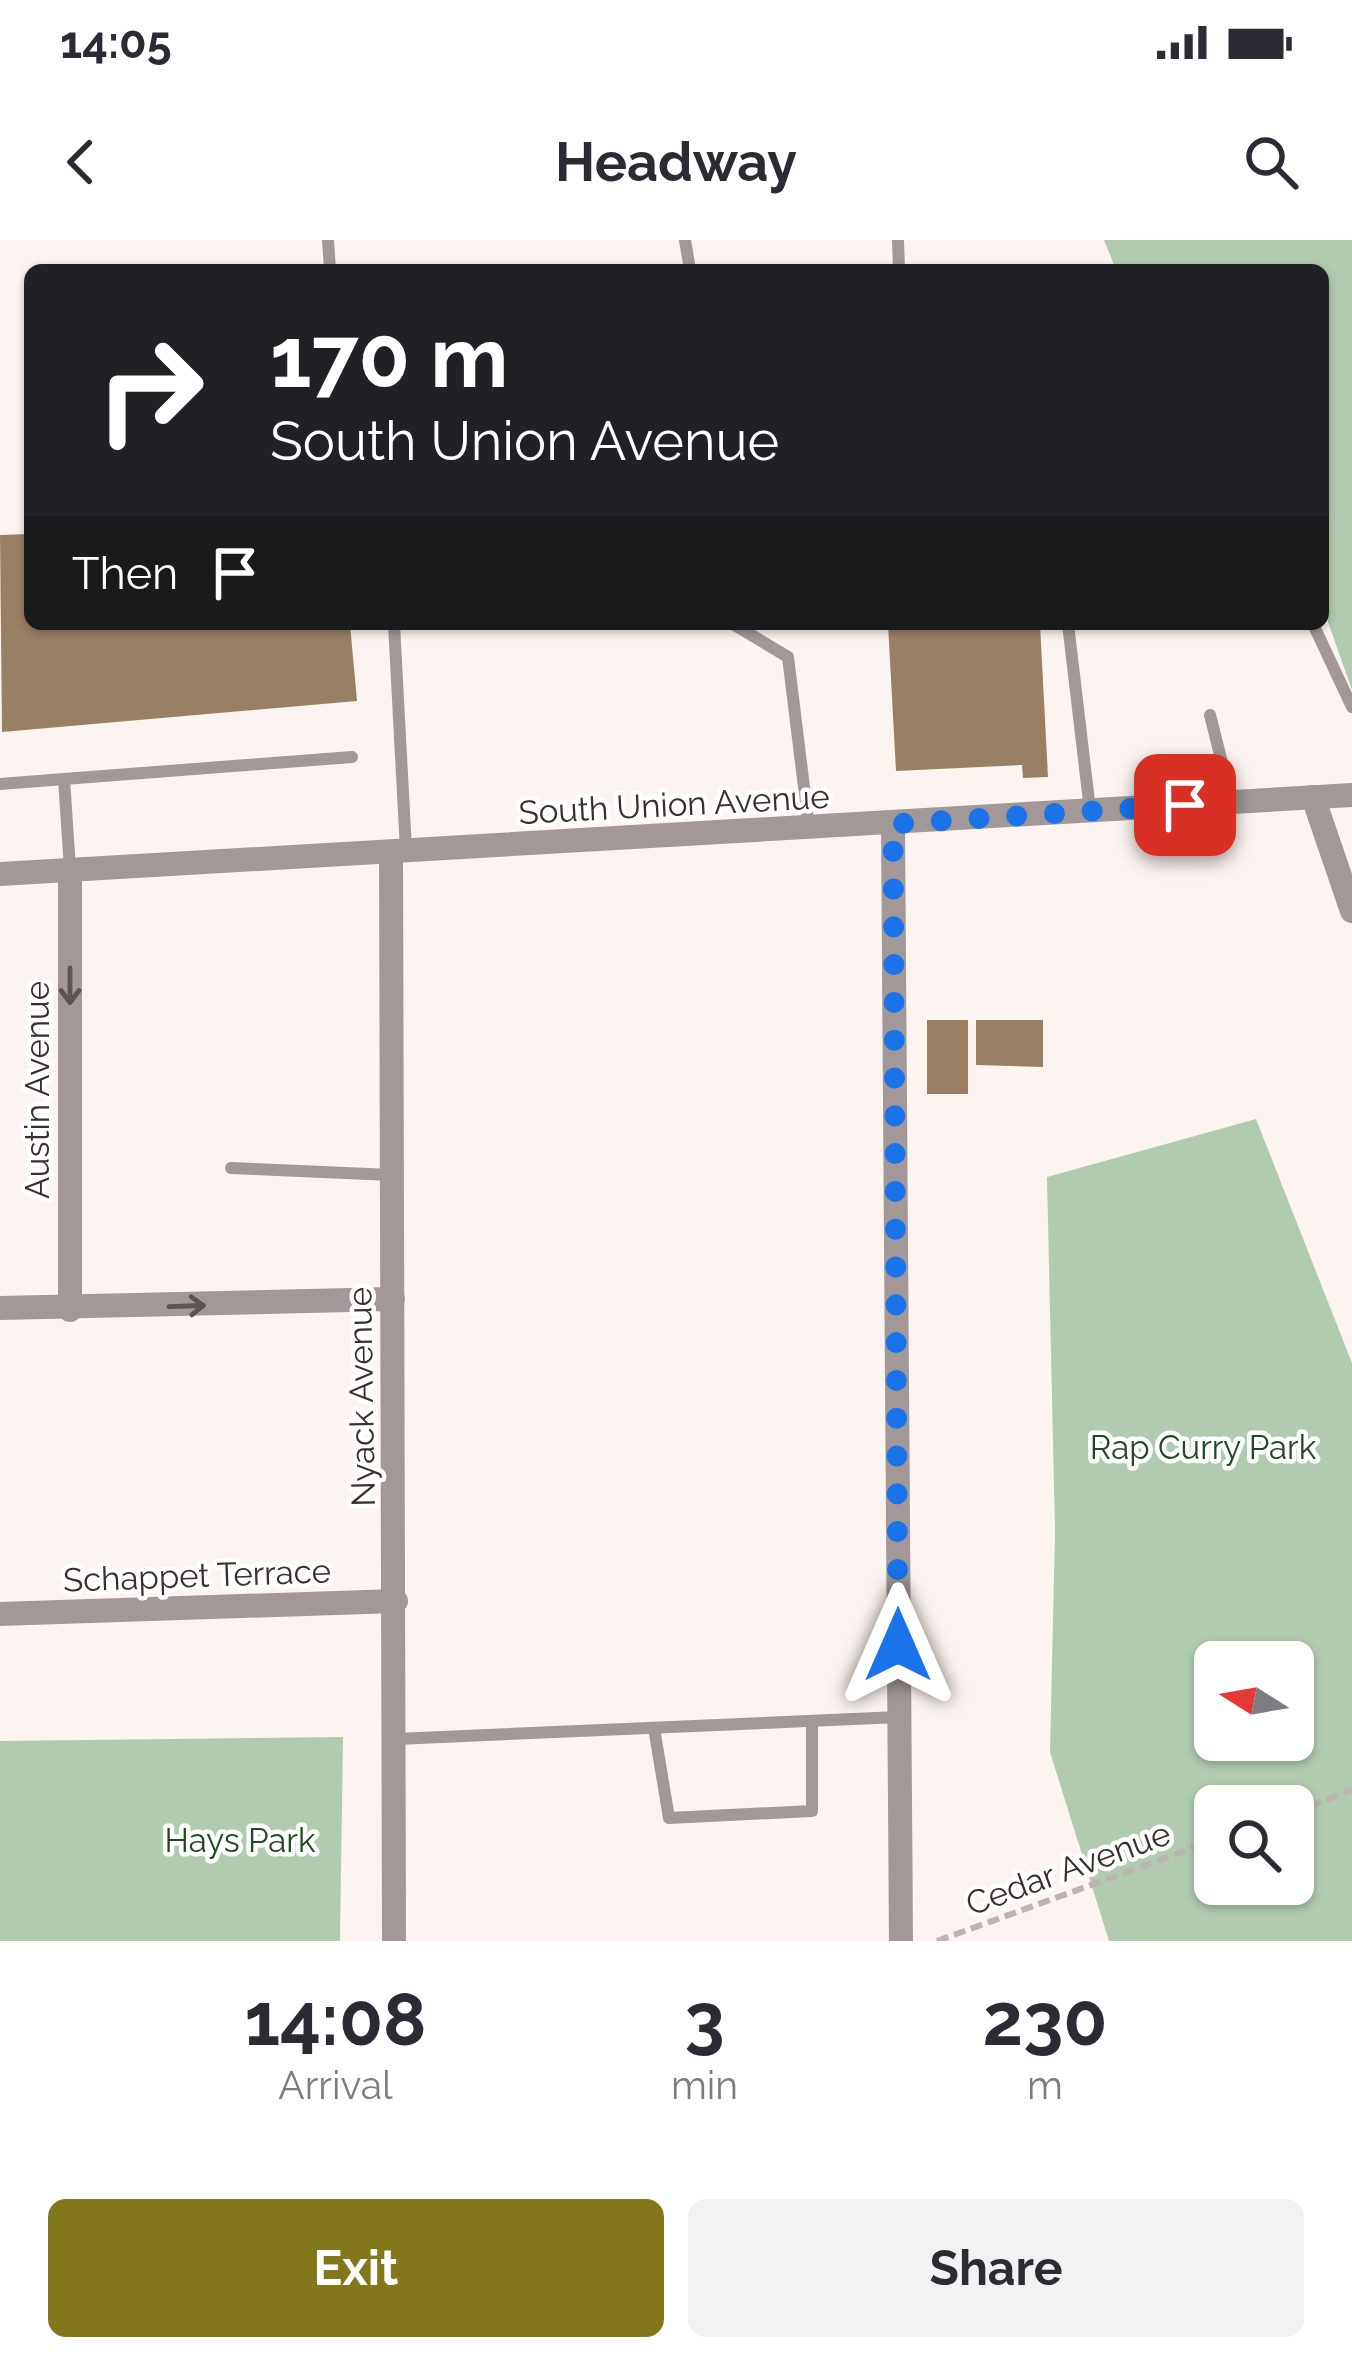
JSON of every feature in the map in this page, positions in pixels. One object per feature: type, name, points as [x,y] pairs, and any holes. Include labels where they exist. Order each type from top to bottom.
[{"type":"street","name":"South Union Avenue","points":[[0,874],[1352,795]]},
{"type":"street","points":[[1312,797],[1352,911]]},
{"type":"street","points":[[893,824],[901,1941]]},
{"type":"street","name":"Nyack Avenue","points":[[394,1941],[392,1175],[399,852]]},
{"type":"street","name":"Austin Avenue","points":[[70,869],[70,1310]]},
{"type":"street","points":[[0,1308],[70,1310],[393,1299]]},
{"type":"street","name":"Schappet Terrace","points":[[0,1614],[396,1601]]},
{"type":"lane","points":[[394,630],[399,852]]},
{"type":"lane","points":[[743,630],[788,657],[809,829]]},
{"type":"lane","points":[[1069,630],[1090,811]]},
{"type":"lane","points":[[1316,630],[1352,707]]},
{"type":"lane","points":[[1210,716],[1232,802]]},
{"type":"lane","points":[[0,784],[352,757]]},
{"type":"lane","points":[[64,779],[70,869]]},
{"type":"lane","points":[[231,1168],[392,1175]]},
{"type":"lane","points":[[395,1739],[899,1717]]},
{"type":"lane","points":[[655,1728],[669,1818],[726,1816],[812,1811],[812,1721]]},
{"type":"path","points":[[1314,1804],[1352,1790]]},
{"type":"path","name":"Cedar Avenue","points":[[937,1941],[1194,1848]]},
{"type":"green space","points":[[1104,240],[1352,240],[1352,690],[1329,625],[1329,264],[1114,264]]},
{"type":"green space","name":"Rap Curry Park","points":[[1256,1119],[1352,1363],[1352,1941],[1109,1941],[1050,1752],[1055,1531],[1047,1177]]},
{"type":"green space","name":"Hays Park","points":[[343,1737],[340,1941],[0,1941],[0,1741]]},
{"type":"building","points":[[24,534],[24,630],[351,630],[357,701],[2,732],[0,535]]},
{"type":"building","points":[[888,630],[1040,630],[1048,777],[1023,778],[1022,765],[896,771]]},
{"type":"building","points":[[927,1020],[968,1020],[968,1094],[927,1094]]},
{"type":"building","points":[[976,1020],[1043,1020],[1043,1067],[976,1065]]},
{"type":"route","points":[[898,1645],[893,824],[1185,805]]}]
